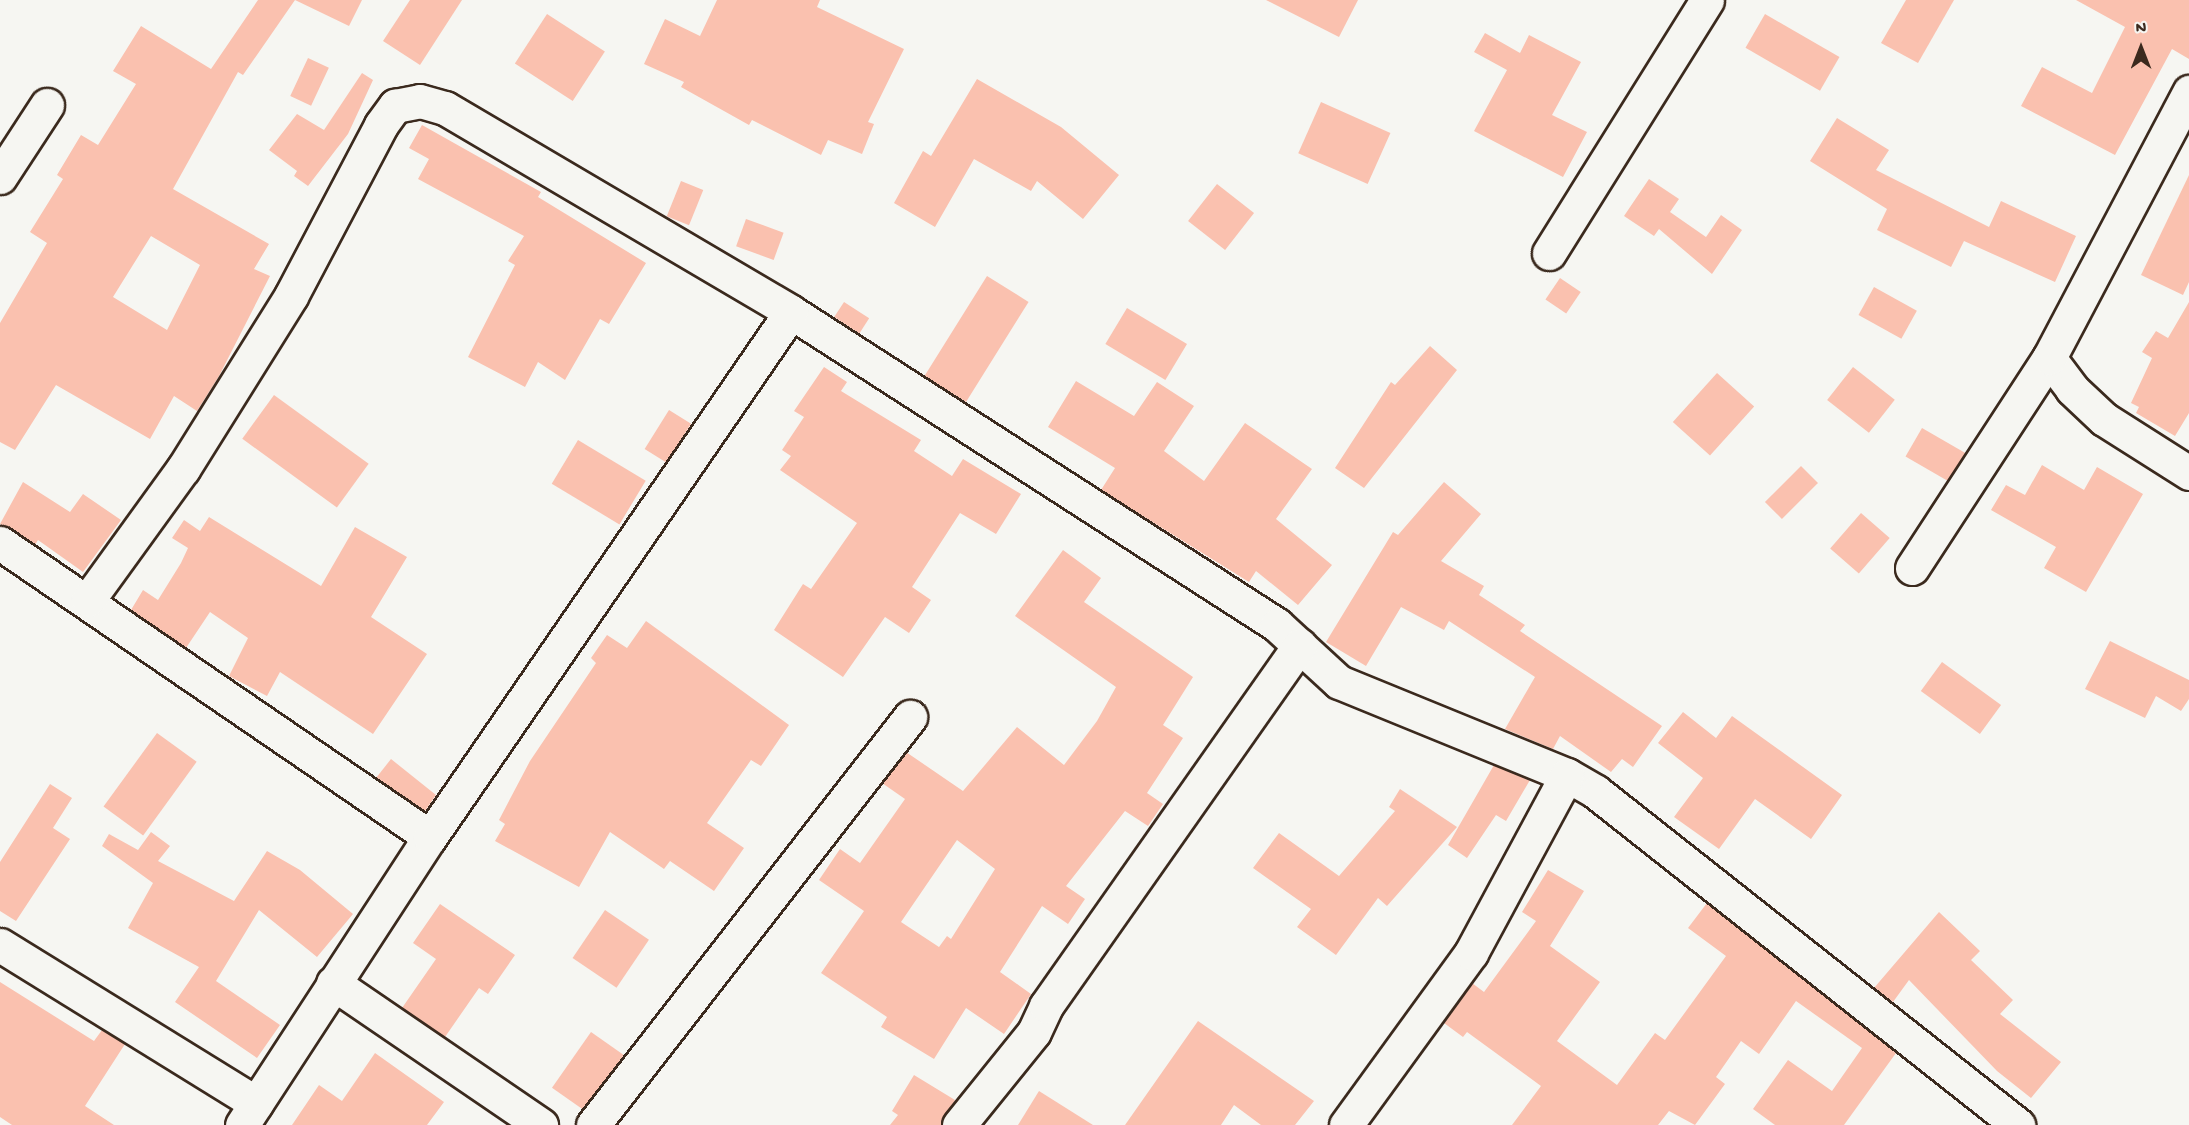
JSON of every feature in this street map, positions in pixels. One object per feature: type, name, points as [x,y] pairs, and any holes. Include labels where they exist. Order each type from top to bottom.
[{"type":"street","points":[[1549,253],[1707,0]]},
{"type":"street","points":[[1912,568],[2049,358],[2189,92]]},
{"type":"street","points":[[88,600],[183,469],[285,306],[395,106],[420,101],[445,108],[791,312],[1277,625],[1339,682],[1567,775],[1596,792],[2018,1125]]},
{"type":"street","points":[[0,177],[46,105]]},
{"type":"street","points":[[0,945],[249,1114],[430,837],[791,312]]},
{"type":"street","points":[[2049,358],[2072,389],[2104,419],[2189,473]]},
{"type":"street","points":[[0,543],[88,600],[430,837]]},
{"type":"street","points":[[959,1125],[1034,1032],[1046,1006],[1300,645]]},
{"type":"street","points":[[593,1125],[910,717]]},
{"type":"street","points":[[1346,1125],[1458,973],[1567,775]]},
{"type":"street","points":[[333,983],[541,1125]]},
{"type":"building","points":[[258,0],[295,0],[243,75],[238,72],[173,189],[269,244],[254,269],[270,276],[219,376],[197,411],[174,396],[150,439],[56,385],[15,450],[0,442],[0,323],[47,243],[30,232],[63,179],[57,175],[81,135],[98,145],[136,84],[113,71],[141,26],[211,69]],"holes":[[[151,236],[200,265],[167,330],[113,297]]]},
{"type":"building","points":[[295,0],[362,0],[349,26]]},
{"type":"building","points":[[410,0],[462,0],[420,65],[383,41]]},
{"type":"building","points":[[717,0],[820,0],[817,7],[904,49],[868,122],[874,124],[862,154],[828,140],[821,155],[752,120],[749,125],[681,87],[684,82],[644,64],[665,19],[700,36]]},
{"type":"building","points":[[1266,0],[1358,0],[1339,37]]},
{"type":"building","points":[[1906,0],[1954,0],[1918,63],[1881,43]]},
{"type":"building","points":[[2076,0],[2189,0],[2189,59],[2172,49],[2115,155],[2021,106],[2042,67],[2092,93],[2125,27]]},
{"type":"building","points":[[547,14],[605,52],[573,101],[515,63]]},
{"type":"building","points":[[1765,14],[1839,57],[1820,91],[1746,48]]},
{"type":"building","points":[[1485,33],[1520,53],[1529,35],[1581,62],[1552,115],[1587,132],[1563,177],[1474,131],[1507,70],[1474,52]]},
{"type":"building","points":[[308,58],[329,68],[311,106],[290,96]]},
{"type":"building","points":[[362,73],[373,80],[348,134],[308,186],[294,176],[297,171],[269,150],[297,114],[324,130]]},
{"type":"building","points":[[977,79],[1061,127],[1119,175],[1083,219],[1037,181],[1031,191],[974,159],[935,227],[894,203],[923,151],[931,156]]},
{"type":"building","points":[[1321,102],[1390,133],[1368,184],[1298,153]]},
{"type":"building","points":[[1837,118],[1889,150],[1876,170],[1989,227],[2001,201],[2076,236],[2055,282],[1964,241],[1951,267],[1877,230],[1887,209],[1810,161]]},
{"type":"building","points":[[422,125],[541,192],[538,197],[646,263],[609,324],[600,319],[565,380],[538,362],[525,387],[468,357],[515,265],[508,261],[524,236],[418,179],[429,159],[409,148]]},
{"type":"building","points":[[2189,175],[2189,282],[2183,295],[2141,275]]},
{"type":"building","points":[[1649,179],[1679,199],[1670,212],[1706,237],[1721,215],[1742,230],[1712,274],[1659,229],[1654,236],[1624,216]]},
{"type":"building","points":[[681,181],[703,190],[689,225],[667,216]]},
{"type":"building","points":[[1217,184],[1254,213],[1225,250],[1188,221]]},
{"type":"building","points":[[746,219],[784,233],[774,260],[736,246]]},
{"type":"building","points":[[987,276],[1029,302],[966,402],[924,376]]},
{"type":"building","points":[[1560,278],[1581,292],[1566,314],[1545,300]]},
{"type":"building","points":[[1874,287],[1917,311],[1901,339],[1858,315]]},
{"type":"building","points":[[844,302],[869,318],[859,333],[834,317]]},
{"type":"building","points":[[2189,302],[2189,413],[2175,436],[2136,413],[2139,407],[2131,403],[2152,358],[2142,352],[2156,331],[2168,338]]},
{"type":"building","points":[[1127,308],[1187,344],[1165,380],[1105,344]]},
{"type":"building","points":[[1430,346],[1457,370],[1364,488],[1335,468],[1391,382],[1395,385]]},
{"type":"building","points":[[824,367],[847,382],[841,391],[921,440],[914,451],[952,476],[963,459],[1021,494],[996,534],[960,513],[912,587],[931,600],[909,633],[885,617],[843,677],[774,630],[803,584],[811,589],[857,523],[780,470],[791,456],[782,450],[804,417],[794,411]]},
{"type":"building","points":[[1853,367],[1895,400],[1869,433],[1827,400]]},
{"type":"building","points":[[1717,373],[1754,406],[1710,456],[1673,422]]},
{"type":"building","points":[[1076,381],[1134,416],[1157,382],[1194,406],[1164,451],[1204,481],[1245,423],[1312,469],[1276,519],[1332,565],[1298,605],[1256,571],[1249,582],[1101,490],[1115,468],[1048,427]]},
{"type":"building","points":[[274,395],[369,464],[337,507],[242,439]]},
{"type":"building","points":[[669,410],[691,424],[667,463],[645,449]]},
{"type":"building","points":[[1922,428],[1965,453],[1949,482],[1906,457]]},
{"type":"building","points":[[578,440],[646,481],[619,524],[552,484]]},
{"type":"building","points":[[2042,465],[2084,490],[2097,467],[2143,494],[2086,592],[2044,568],[2056,547],[1991,510],[2006,485],[2025,495]]},
{"type":"building","points":[[1801,466],[1818,483],[1782,519],[1765,502]]},
{"type":"building","points":[[23,482],[70,512],[83,494],[121,520],[83,572],[38,540],[35,545],[0,524]]},
{"type":"building","points":[[1444,482],[1481,514],[1441,561],[1484,586],[1479,595],[1525,625],[1520,631],[1662,726],[1633,767],[1622,759],[1611,772],[1560,736],[1553,749],[1505,729],[1535,677],[1449,621],[1444,630],[1401,607],[1366,666],[1326,642],[1393,532],[1398,535]]},
{"type":"building","points":[[1861,513],[1890,538],[1859,573],[1830,548]]},
{"type":"building","points":[[209,517],[321,586],[355,527],[407,557],[371,617],[427,654],[373,734],[280,672],[267,696],[229,676],[248,638],[210,612],[186,648],[131,610],[143,590],[158,600],[181,563],[188,548],[172,538],[184,520],[200,531]]},
{"type":"building","points":[[1063,550],[1101,578],[1084,602],[1193,677],[1163,725],[1183,738],[1147,793],[1163,804],[1148,826],[1125,811],[1066,886],[1085,899],[1068,924],[1042,906],[1000,972],[1031,994],[1004,1034],[966,1008],[934,1059],[881,1027],[887,1017],[821,973],[864,911],[819,880],[840,849],[860,863],[905,799],[882,783],[906,752],[963,791],[1017,727],[1064,765],[1097,721],[1116,687],[1015,616]],"holes":[[[957,840],[995,869],[951,939],[947,936],[939,947],[901,922]]]},
{"type":"building","points":[[646,621],[789,725],[761,766],[751,760],[707,823],[744,848],[714,891],[670,861],[664,869],[610,832],[579,887],[495,841],[505,824],[499,820],[530,761],[596,663],[591,658],[607,635],[627,648]]},
{"type":"building","points":[[2110,641],[2189,680],[2189,699],[2181,711],[2156,696],[2145,718],[2085,689]]},
{"type":"building","points":[[1942,662],[2001,705],[1980,734],[1921,691]]},
{"type":"building","points":[[1683,712],[1716,738],[1732,716],[1842,795],[1811,839],[1755,799],[1719,849],[1674,817],[1703,778],[1658,743]]},
{"type":"building","points":[[157,733],[197,762],[143,835],[104,807]]},
{"type":"building","points":[[391,759],[436,795],[425,811],[376,778]]},
{"type":"building","points":[[1494,765],[1530,780],[1506,821],[1496,815],[1467,858],[1448,845]]},
{"type":"building","points":[[50,784],[72,798],[53,828],[70,839],[16,921],[0,911],[0,862]]},
{"type":"building","points":[[1400,789],[1457,827],[1387,906],[1378,898],[1336,955],[1297,927],[1311,909],[1253,868],[1279,833],[1339,876],[1395,811],[1389,807]]},
{"type":"building","points":[[151,832],[170,846],[158,861],[234,901],[267,851],[300,870],[353,914],[317,957],[259,910],[216,981],[280,1025],[257,1058],[175,1002],[199,967],[128,928],[153,883],[102,846],[109,834],[138,850]]},
{"type":"building","points":[[1548,870],[1584,891],[1550,946],[1600,982],[1557,1041],[1617,1085],[1655,1033],[1665,1040],[1726,956],[1688,928],[1707,903],[1896,1053],[1844,1125],[1775,1125],[1753,1109],[1788,1060],[1832,1091],[1862,1048],[1796,1001],[1759,1054],[1741,1041],[1716,1077],[1725,1084],[1695,1125],[1669,1111],[1658,1125],[1512,1125],[1541,1086],[1467,1032],[1463,1037],[1444,1023],[1472,983],[1484,992],[1536,921],[1522,912]]},
{"type":"building","points":[[440,904],[515,955],[488,994],[479,988],[445,1037],[402,1008],[436,959],[413,943]]},
{"type":"building","points":[[605,910],[649,940],[617,988],[573,958]]},
{"type":"building","points":[[1939,912],[1980,951],[1971,960],[2013,1000],[2000,1014],[2061,1062],[2031,1098],[1997,1071],[1909,980],[1893,1002],[1874,988]]},
{"type":"building","points":[[0,982],[94,1041],[102,1030],[125,1044],[85,1106],[114,1125],[12,1125],[0,1117]]},
{"type":"building","points":[[1198,1021],[1314,1101],[1295,1125],[1261,1125],[1234,1105],[1221,1125],[1125,1125]]},
{"type":"building","points":[[591,1032],[624,1055],[585,1111],[552,1088]]},
{"type":"building","points":[[375,1053],[444,1102],[427,1125],[292,1125],[319,1085],[342,1101]]},
{"type":"building","points":[[914,1075],[955,1100],[941,1125],[890,1125],[898,1115],[892,1111]]},
{"type":"building","points":[[1039,1091],[1093,1125],[1018,1125]]}]
